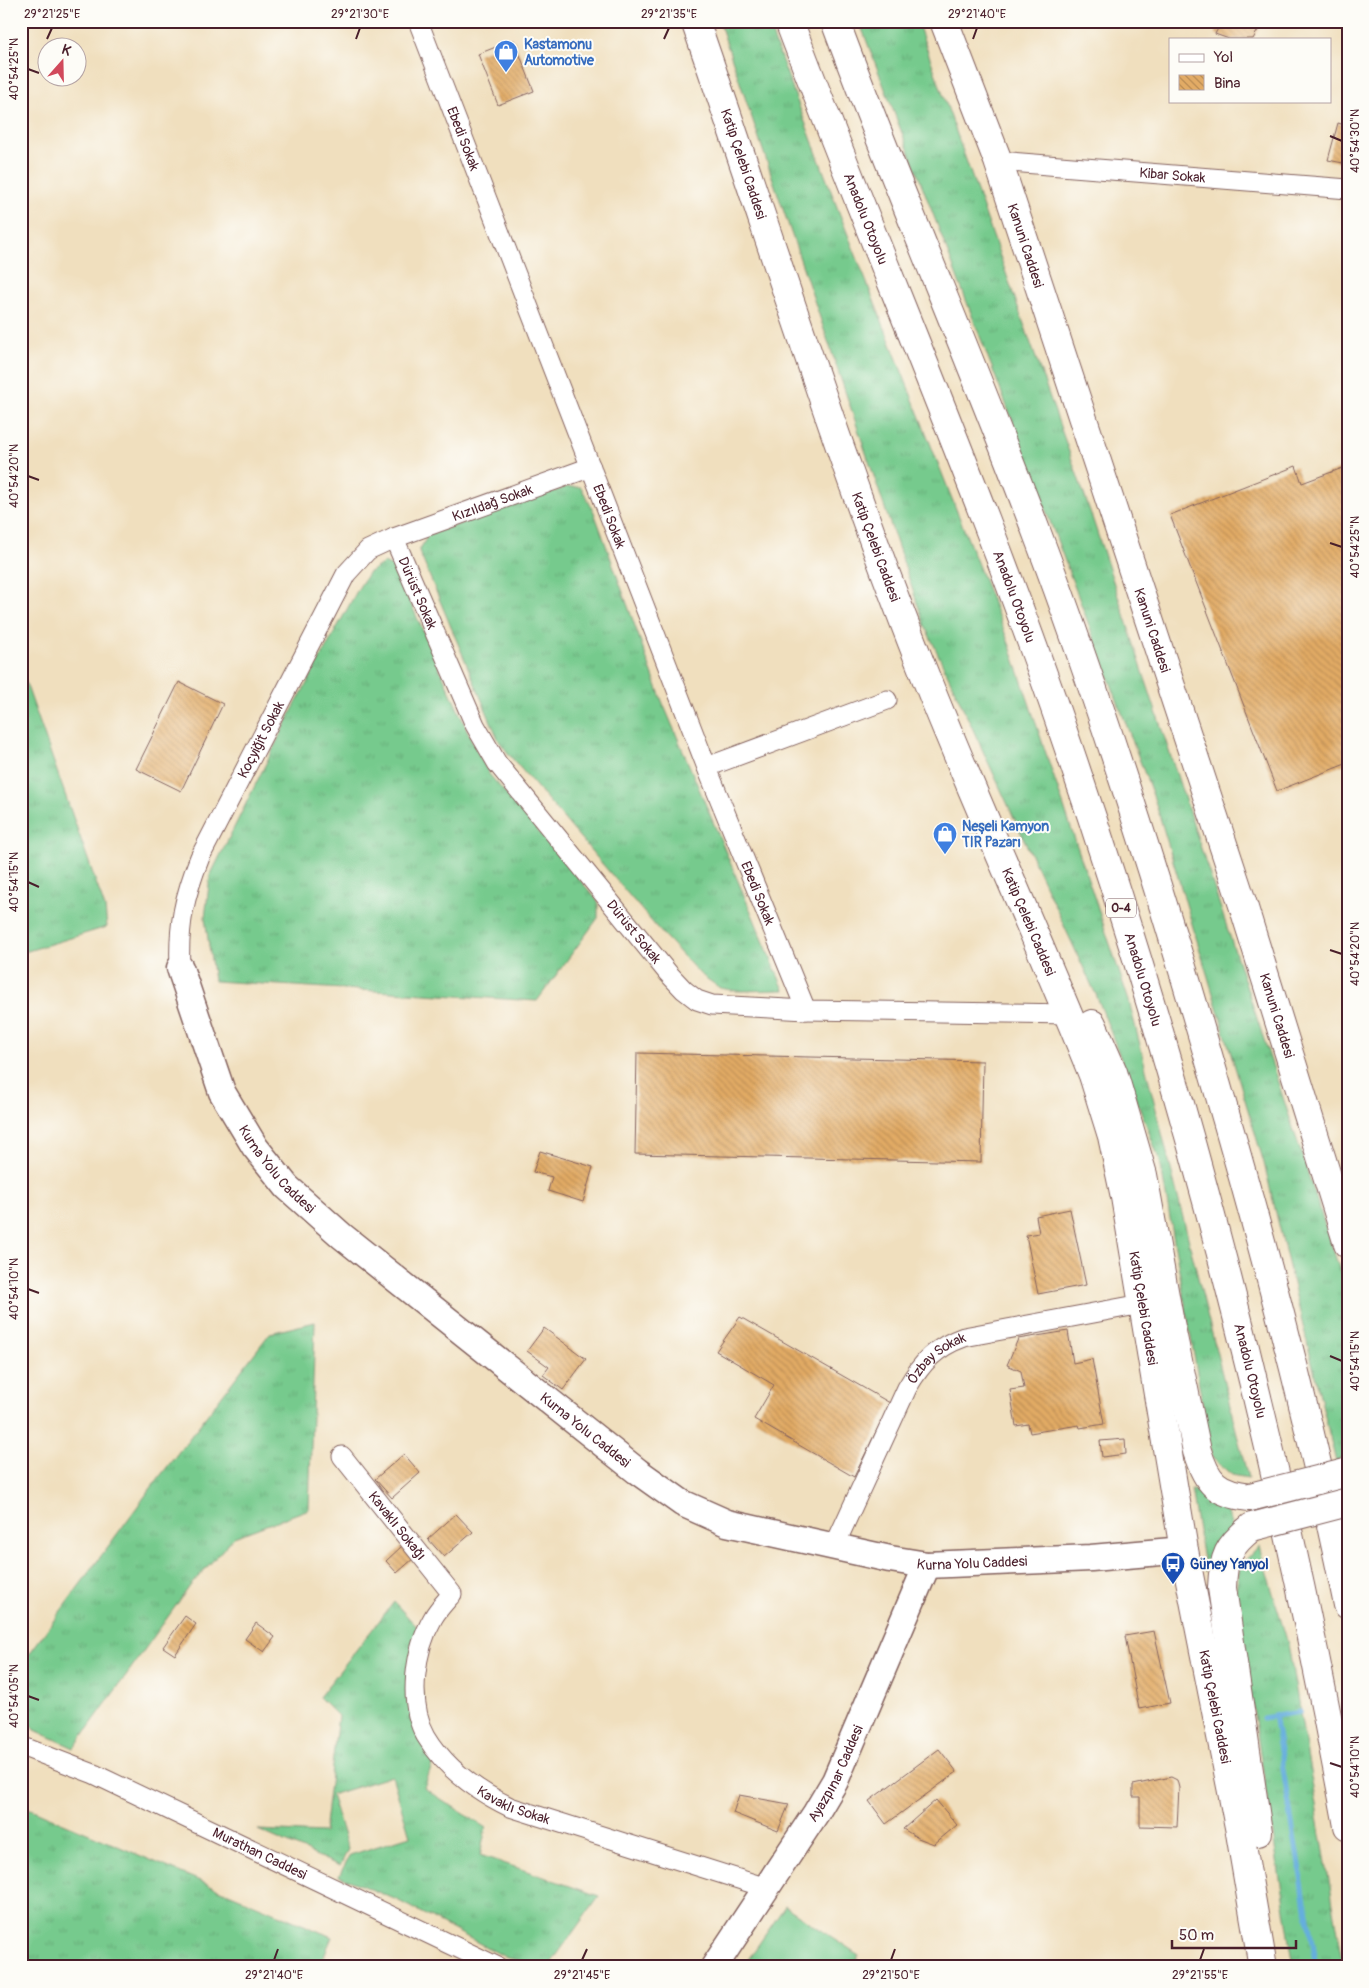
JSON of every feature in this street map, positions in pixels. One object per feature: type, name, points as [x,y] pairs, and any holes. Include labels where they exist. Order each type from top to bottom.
[{"type":"main road","name":"Katip Çelebi Caddesi","points":[[694,21],[830,421],[928,685],[1069,1014],[1093,1075],[1112,1136],[1125,1197],[1184,1550],[1239,1826]]},
{"type":"main road","name":"Anadolu Otoyolu","points":[[789,21],[993,536],[1069,748],[1128,929],[1190,1139],[1256,1388],[1348,1826]]},
{"type":"main road","points":[[835,21],[1038,537],[1111,741],[1158,888],[1237,1152],[1297,1381],[1348,1605]]},
{"type":"main road","name":"Kanuni Caddesi","points":[[944,21],[998,161],[1242,906],[1348,1244]]},
{"type":"main road","points":[[928,685],[1060,950],[1113,1072],[1143,1175],[1169,1318],[1197,1451],[1203,1471],[1212,1484],[1230,1495],[1250,1497],[1346,1473]]},
{"type":"main road","points":[[1280,1967],[1244,1744],[1222,1588],[1223,1568],[1227,1553],[1236,1540],[1252,1527],[1348,1502]]},
{"type":"main road","points":[[1239,1826],[1280,1967]]},
{"type":"main road","points":[[1239,1826],[1263,1967]]},
{"type":"street","name":"Ebedi Sokak","points":[[418,21],[707,767],[806,1010]]},
{"type":"street","name":"Kibar Sokak","points":[[998,161],[1348,189]]},
{"type":"street","name":"Kızıldağ Sokak","points":[[394,538],[591,467]]},
{"type":"street","name":"Koçyiğit Sokak","points":[[180,968],[180,921],[183,902],[200,857],[346,574],[368,550],[394,538]]},
{"type":"street","name":"Dürüst Sokak","points":[[394,538],[474,725],[489,750],[509,778],[668,973],[690,995],[712,1005],[806,1010],[1069,1014]]},
{"type":"street","points":[[707,767],[887,700]]},
{"type":"street","name":"Kurna Yolu Caddesi","points":[[180,968],[222,1092],[235,1116],[269,1167],[313,1212],[637,1471],[682,1503],[727,1523],[927,1565],[1081,1559],[1184,1550]]},
{"type":"street","name":"Özbay Sokak","points":[[834,1547],[907,1388],[923,1363],[938,1348],[964,1337],[1142,1304]]},
{"type":"street","name":"Kavaklı Sokağı","points":[[342,1456],[452,1594]]},
{"type":"street","name":"Ayazpınar Caddesi","points":[[714,1967],[835,1781],[927,1565]]},
{"type":"street","name":"Kavaklı Sokak","points":[[452,1594],[433,1617],[422,1643],[416,1674],[417,1701],[420,1720],[426,1736],[462,1777],[486,1795],[510,1807],[767,1888]]},
{"type":"street","name":"Murathan Caddesi","points":[[21,1746],[94,1774],[498,1967]]},
{"type":"green space","points":[[719,21],[767,21],[837,207],[1010,646],[1129,1001],[1248,1478],[1232,1475],[1212,1458],[1160,1161],[1098,999],[925,626]]},
{"type":"green space","points":[[859,21],[917,21],[1091,514],[1348,1295],[1348,1454],[1336,1462],[1264,1163],[1155,801],[1009,412]]},
{"type":"green space","points":[[567,487],[581,487],[594,512],[662,701],[784,990],[737,991],[720,988],[700,974],[658,929],[499,741],[419,551],[428,535]]},
{"type":"green space","points":[[384,563],[395,568],[472,741],[489,774],[598,901],[598,918],[537,1001],[214,981],[205,918],[210,876],[293,709],[358,589],[368,573]]},
{"type":"green space","points":[[21,669],[105,908],[107,927],[21,953]]},
{"type":"green space","points":[[315,1322],[309,1509],[234,1537],[190,1586],[74,1748],[35,1730],[21,1713],[21,1665],[151,1488],[270,1333]]},
{"type":"green space","points":[[1191,1489],[1227,1510],[1232,1528],[1205,1572]]},
{"type":"green space","points":[[1259,1546],[1288,1644],[1344,1967],[1294,1967],[1235,1595],[1240,1566]]},
{"type":"green space","points":[[394,1602],[422,1632],[413,1647],[435,1757],[424,1788],[486,1828],[480,1855],[599,1896],[549,1966],[507,1958],[397,1900],[339,1876],[350,1855],[410,1836],[392,1776],[331,1795],[348,1849],[340,1866],[258,1830],[324,1833],[338,1716],[319,1697]]},
{"type":"green space","points":[[21,1805],[332,1937],[319,1967],[21,1967]]},
{"type":"green space","points":[[785,1906],[859,1955],[852,1967],[743,1967]]},
{"type":"building","points":[[1222,21],[1263,21],[1254,38],[1226,38],[1215,34]]},
{"type":"building","name":"Kastamonu Automotive","points":[[514,40],[534,91],[498,105],[478,54]]},
{"type":"building","points":[[1338,123],[1348,126],[1348,164],[1328,160]]},
{"type":"building","points":[[1296,466],[1302,483],[1348,466],[1348,763],[1277,791],[1170,515]]},
{"type":"building","points":[[179,682],[223,704],[181,791],[136,769]]},
{"type":"building","points":[[637,1053],[983,1061],[981,1162],[635,1154]]},
{"type":"building","points":[[540,1151],[593,1167],[583,1202],[548,1191],[552,1177],[533,1172]]},
{"type":"building","points":[[1070,1209],[1086,1285],[1038,1294],[1026,1235],[1039,1233],[1036,1216]]},
{"type":"building","points":[[740,1317],[890,1403],[854,1477],[754,1419],[774,1385],[716,1351]]},
{"type":"building","points":[[544,1328],[586,1359],[563,1390],[543,1375],[549,1367],[527,1351]]},
{"type":"building","points":[[1068,1331],[1073,1363],[1092,1359],[1104,1424],[1080,1428],[1079,1425],[1030,1433],[1028,1424],[1016,1426],[1010,1390],[1024,1388],[1021,1371],[1007,1365],[1018,1339]]},
{"type":"building","points":[[1125,1439],[1126,1454],[1102,1457],[1100,1441]]},
{"type":"building","points":[[404,1454],[420,1473],[392,1498],[375,1479]]},
{"type":"building","points":[[456,1514],[473,1532],[444,1557],[428,1539]]},
{"type":"building","points":[[402,1546],[414,1558],[397,1573],[386,1561]]},
{"type":"building","points":[[185,1616],[196,1624],[175,1655],[163,1647]]},
{"type":"building","points":[[256,1623],[275,1637],[264,1652],[245,1639]]},
{"type":"building","points":[[1154,1631],[1170,1703],[1139,1709],[1125,1636]]},
{"type":"building","points":[[939,1749],[957,1772],[886,1824],[869,1801]]},
{"type":"building","points":[[1171,1777],[1177,1780],[1179,1788],[1177,1827],[1140,1826],[1140,1797],[1133,1797],[1133,1785]]},
{"type":"building","points":[[739,1795],[789,1804],[778,1831],[733,1813]]},
{"type":"building","points":[[936,1800],[957,1825],[934,1844],[918,1838],[903,1829]]},
{"type":"waterway","points":[[1263,1718],[1300,1712]]},
{"type":"waterway","points":[[1274,1715],[1316,1967]]},
{"type":"place","name":"Kastamonu Automotive","points":[[506,73]]},
{"type":"place","name":"Neşeli Kamyon TIR Pazarı","points":[[945,855]]},
{"type":"place","name":"Güney Yanyol","points":[[1173,1585]]}]
